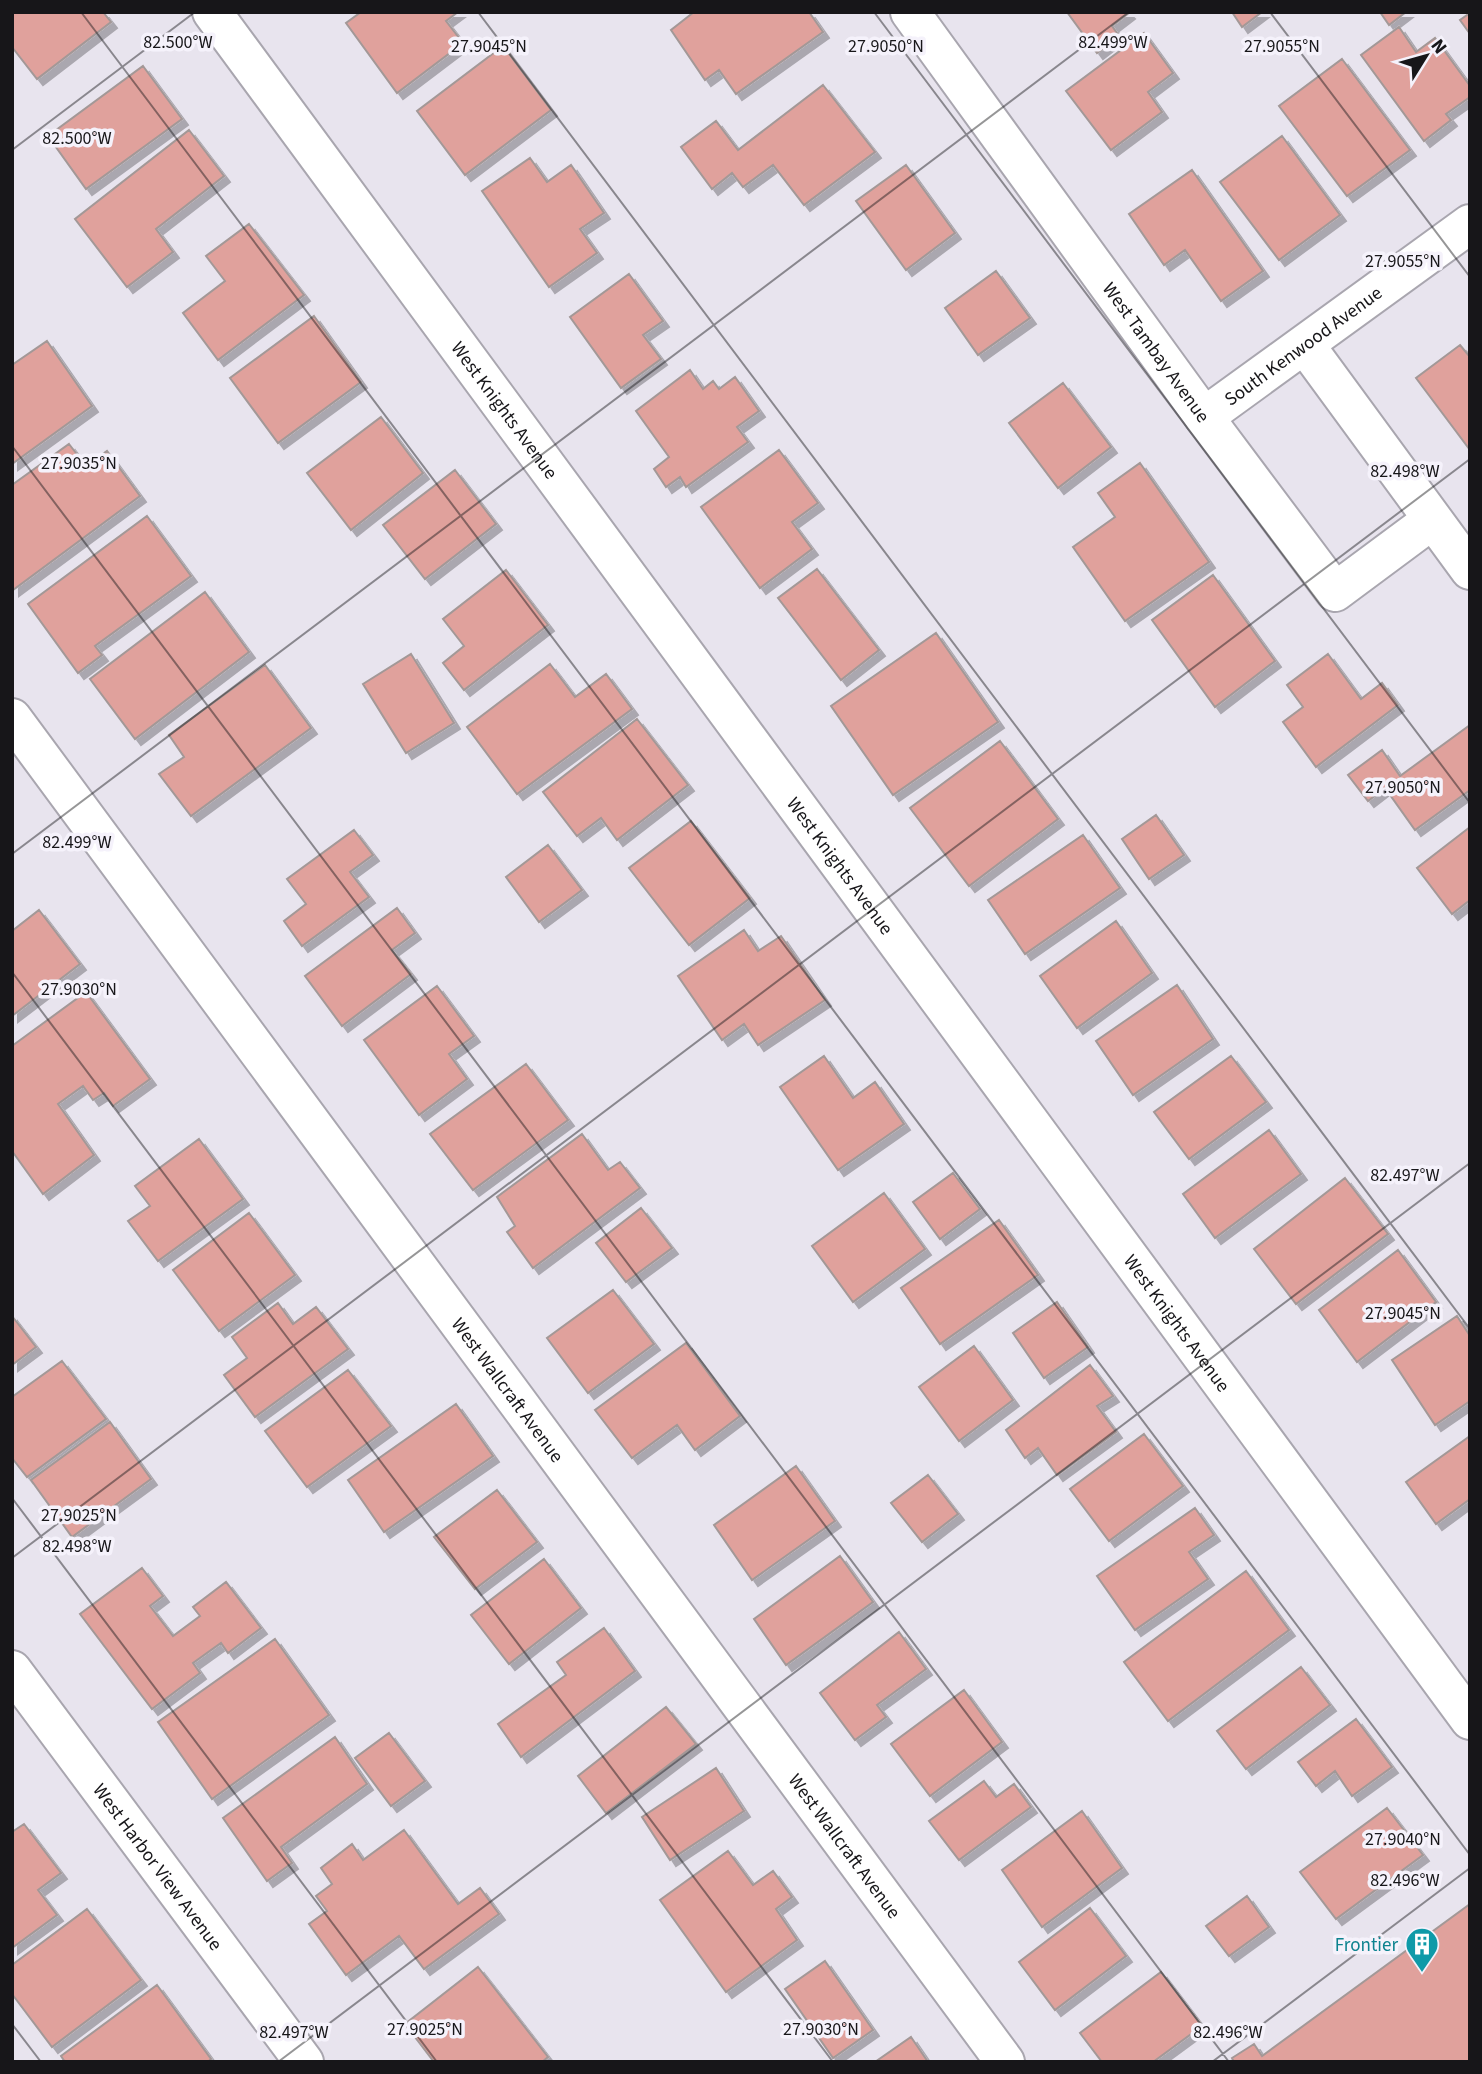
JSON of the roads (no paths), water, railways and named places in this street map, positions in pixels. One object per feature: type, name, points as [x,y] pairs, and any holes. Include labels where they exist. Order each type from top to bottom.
[{"type":"street","name":"West Knights Avenue","points":[[212,12],[1470,1720]]},
{"type":"street","name":"West Tambay Avenue","points":[[910,12],[1204,417],[1335,592],[1432,520]]},
{"type":"street","name":"South Kenwood Avenue","points":[[1204,417],[1470,224]]},
{"type":"street","points":[[1305,345],[1470,570]]},
{"type":"street","name":"West Wallcraft Avenue","points":[[12,718],[1005,2062]]},
{"type":"street","name":"West Harbor View Avenue","points":[[12,1670],[304,2062]]},
{"type":"place","name":"Frontier","points":[[1422,1974]]}]
